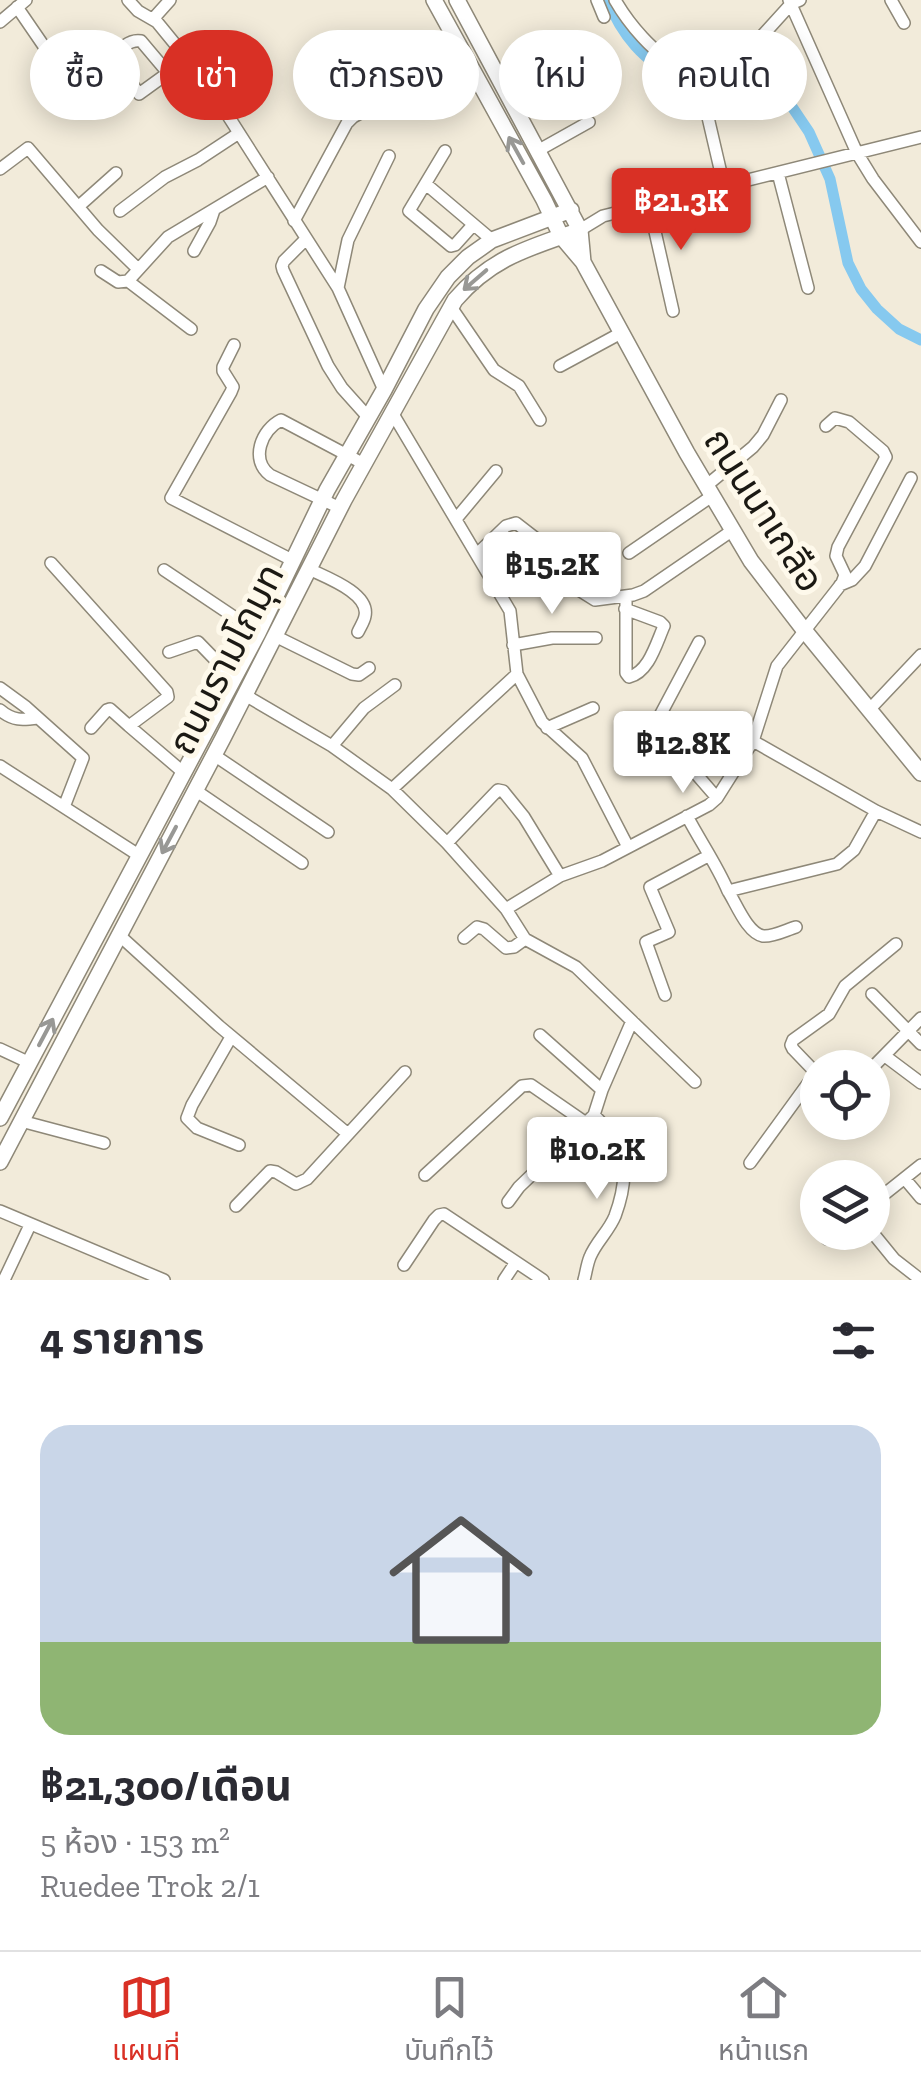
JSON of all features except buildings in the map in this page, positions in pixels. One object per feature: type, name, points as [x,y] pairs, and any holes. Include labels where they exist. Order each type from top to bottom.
[{"type":"main road","name":"ถนนนาเกลือ","points":[[434,0],[450,30]]},
{"type":"main road","name":"ถนนนาเกลือ","points":[[458,0],[571,210],[580,230],[583,262]]},
{"type":"main road","name":"ถนนนาเกลือ","points":[[479,83],[561,236],[583,262],[751,560],[921,773]]},
{"type":"main road","name":"ถนนรามโกมุท","points":[[0,1118],[258,633],[322,500],[426,309],[448,277],[492,240],[571,210]]},
{"type":"main road","name":"ถนนรามโกมุท","points":[[0,1162],[6,1135],[21,1122],[340,508],[451,307],[472,280],[509,255],[580,230]]},
{"type":"street","points":[[128,0],[163,30]]},
{"type":"street","points":[[153,19],[170,0]]},
{"type":"street","points":[[597,0],[604,17]]},
{"type":"street","points":[[615,0],[658,53],[679,64],[742,58],[794,1],[857,153],[872,179],[921,242]]},
{"type":"street","points":[[891,0],[904,23]]},
{"type":"street","points":[[0,22],[22,4],[38,30]]},
{"type":"street","points":[[141,41],[168,73],[139,94],[115,60],[116,55],[125,45],[141,41]]},
{"type":"street","points":[[230,120],[338,288],[384,390]]},
{"type":"street","points":[[294,221],[350,120]]},
{"type":"street","points":[[708,120],[724,186]]},
{"type":"street","points":[[538,150],[589,122]]},
{"type":"street","points":[[120,211],[165,177],[240,134]]},
{"type":"street","points":[[580,230],[602,216],[921,136]]},
{"type":"street","points":[[0,170],[28,148],[98,230],[138,269]]},
{"type":"street","points":[[445,151],[409,211],[451,246],[474,225]]},
{"type":"street","points":[[338,288],[348,240],[389,156]]},
{"type":"street","points":[[79,206],[116,173]]},
{"type":"street","points":[[778,173],[808,288]]},
{"type":"street","points":[[128,281],[168,237],[268,178]]},
{"type":"street","points":[[426,185],[492,240]]},
{"type":"street","points":[[649,205],[674,312]]},
{"type":"street","points":[[194,251],[214,210]]},
{"type":"street","points":[[306,239],[284,261],[283,270],[328,366],[368,417]]},
{"type":"street","points":[[101,271],[118,282],[128,281],[190,329]]},
{"type":"street","points":[[451,307],[494,370],[519,386],[540,420]]},
{"type":"street","points":[[560,366],[622,332]]},
{"type":"street","points":[[234,346],[223,367],[233,387],[231,392],[171,498],[292,560]]},
{"type":"street","points":[[629,554],[709,491],[753,447],[781,400]]},
{"type":"street","points":[[392,414],[510,611],[517,674],[547,728],[582,758],[628,847]]},
{"type":"street","points":[[506,909],[560,876],[602,861],[718,798],[753,741],[778,666],[845,576],[836,556],[838,547],[886,457],[849,422],[835,418],[826,426]]},
{"type":"street","points":[[340,508],[262,469],[258,458],[261,443],[274,422],[281,420],[364,464]]},
{"type":"street","points":[[456,518],[496,471]]},
{"type":"street","points":[[840,585],[852,580],[866,566],[912,478]]},
{"type":"street","points":[[478,554],[506,526],[516,523],[556,554]]},
{"type":"street","points":[[626,603],[733,530]]},
{"type":"street","points":[[51,563],[167,692],[168,697],[129,726]]},
{"type":"street","points":[[164,570],[258,633]]},
{"type":"street","points":[[309,570],[339,583],[360,599],[365,616],[358,632]]},
{"type":"street","points":[[579,590],[595,600],[626,603],[664,626],[643,670],[634,677],[626,674],[626,603]]},
{"type":"street","points":[[275,636],[352,674],[359,675],[369,668]]},
{"type":"street","points":[[513,645],[552,638],[596,638]]},
{"type":"street","points":[[170,652],[198,642],[233,678]]},
{"type":"street","points":[[698,642],[656,723],[718,798]]},
{"type":"street","points":[[869,710],[921,655]]},
{"type":"street","points":[[392,789],[517,674]]},
{"type":"street","points":[[332,746],[364,708],[395,684]]},
{"type":"street","points":[[0,688],[83,758],[64,808]]},
{"type":"street","points":[[245,695],[332,746],[392,789],[506,909],[525,939],[576,967],[694,1082]]},
{"type":"street","points":[[547,728],[593,708]]},
{"type":"street","points":[[91,728],[110,709],[184,773]]},
{"type":"street","points":[[0,710],[17,720],[38,718]]},
{"type":"street","points":[[753,741],[876,812],[921,832]]},
{"type":"street","points":[[214,755],[328,832]]},
{"type":"street","points":[[0,766],[140,856]]},
{"type":"street","points":[[196,790],[302,863]]},
{"type":"street","points":[[446,842],[493,794],[502,791],[524,817],[560,876]]},
{"type":"street","points":[[728,890],[837,864],[854,850],[876,812]]},
{"type":"street","points":[[688,816],[752,930],[766,936],[796,927]]},
{"type":"street","points":[[665,994],[646,942],[669,932],[650,888],[708,856]]},
{"type":"street","points":[[464,938],[477,927],[506,948],[525,939]]},
{"type":"street","points":[[119,936],[348,1134]]},
{"type":"street","points":[[800,1055],[791,1044],[793,1040],[829,1014],[846,986],[896,944]]},
{"type":"street","points":[[872,994],[921,1044]]},
{"type":"street","points":[[890,1051],[921,1018]]},
{"type":"street","points":[[508,1202],[590,1119],[632,1021]]},
{"type":"street","points":[[540,1036],[602,1090]]},
{"type":"street","points":[[232,1037],[187,1118],[197,1128],[239,1145]]},
{"type":"street","points":[[0,1049],[30,1062]]},
{"type":"street","points":[[890,1060],[921,1083]]},
{"type":"street","points":[[236,1206],[270,1171],[301,1184],[405,1072]]},
{"type":"street","points":[[425,1175],[526,1084],[610,1130],[621,1150],[623,1181],[614,1217],[589,1258],[584,1280]]},
{"type":"street","points":[[750,1163],[800,1093]]},
{"type":"street","points":[[21,1122],[104,1143]]},
{"type":"street","points":[[890,1190],[921,1165]]},
{"type":"street","points":[[904,1179],[921,1198]]},
{"type":"street","points":[[0,1211],[164,1280]]},
{"type":"street","points":[[404,1265],[434,1220],[444,1214],[543,1280]]},
{"type":"street","points":[[4,1280],[30,1224]]},
{"type":"street","points":[[887,1250],[921,1280]]},
{"type":"street","points":[[504,1280],[516,1262]]},
{"type":"waterway","points":[[608,0],[635,46],[667,70],[679,75],[762,77],[776,83],[809,132],[830,179],[848,263],[861,289],[899,329],[921,340]]}]
